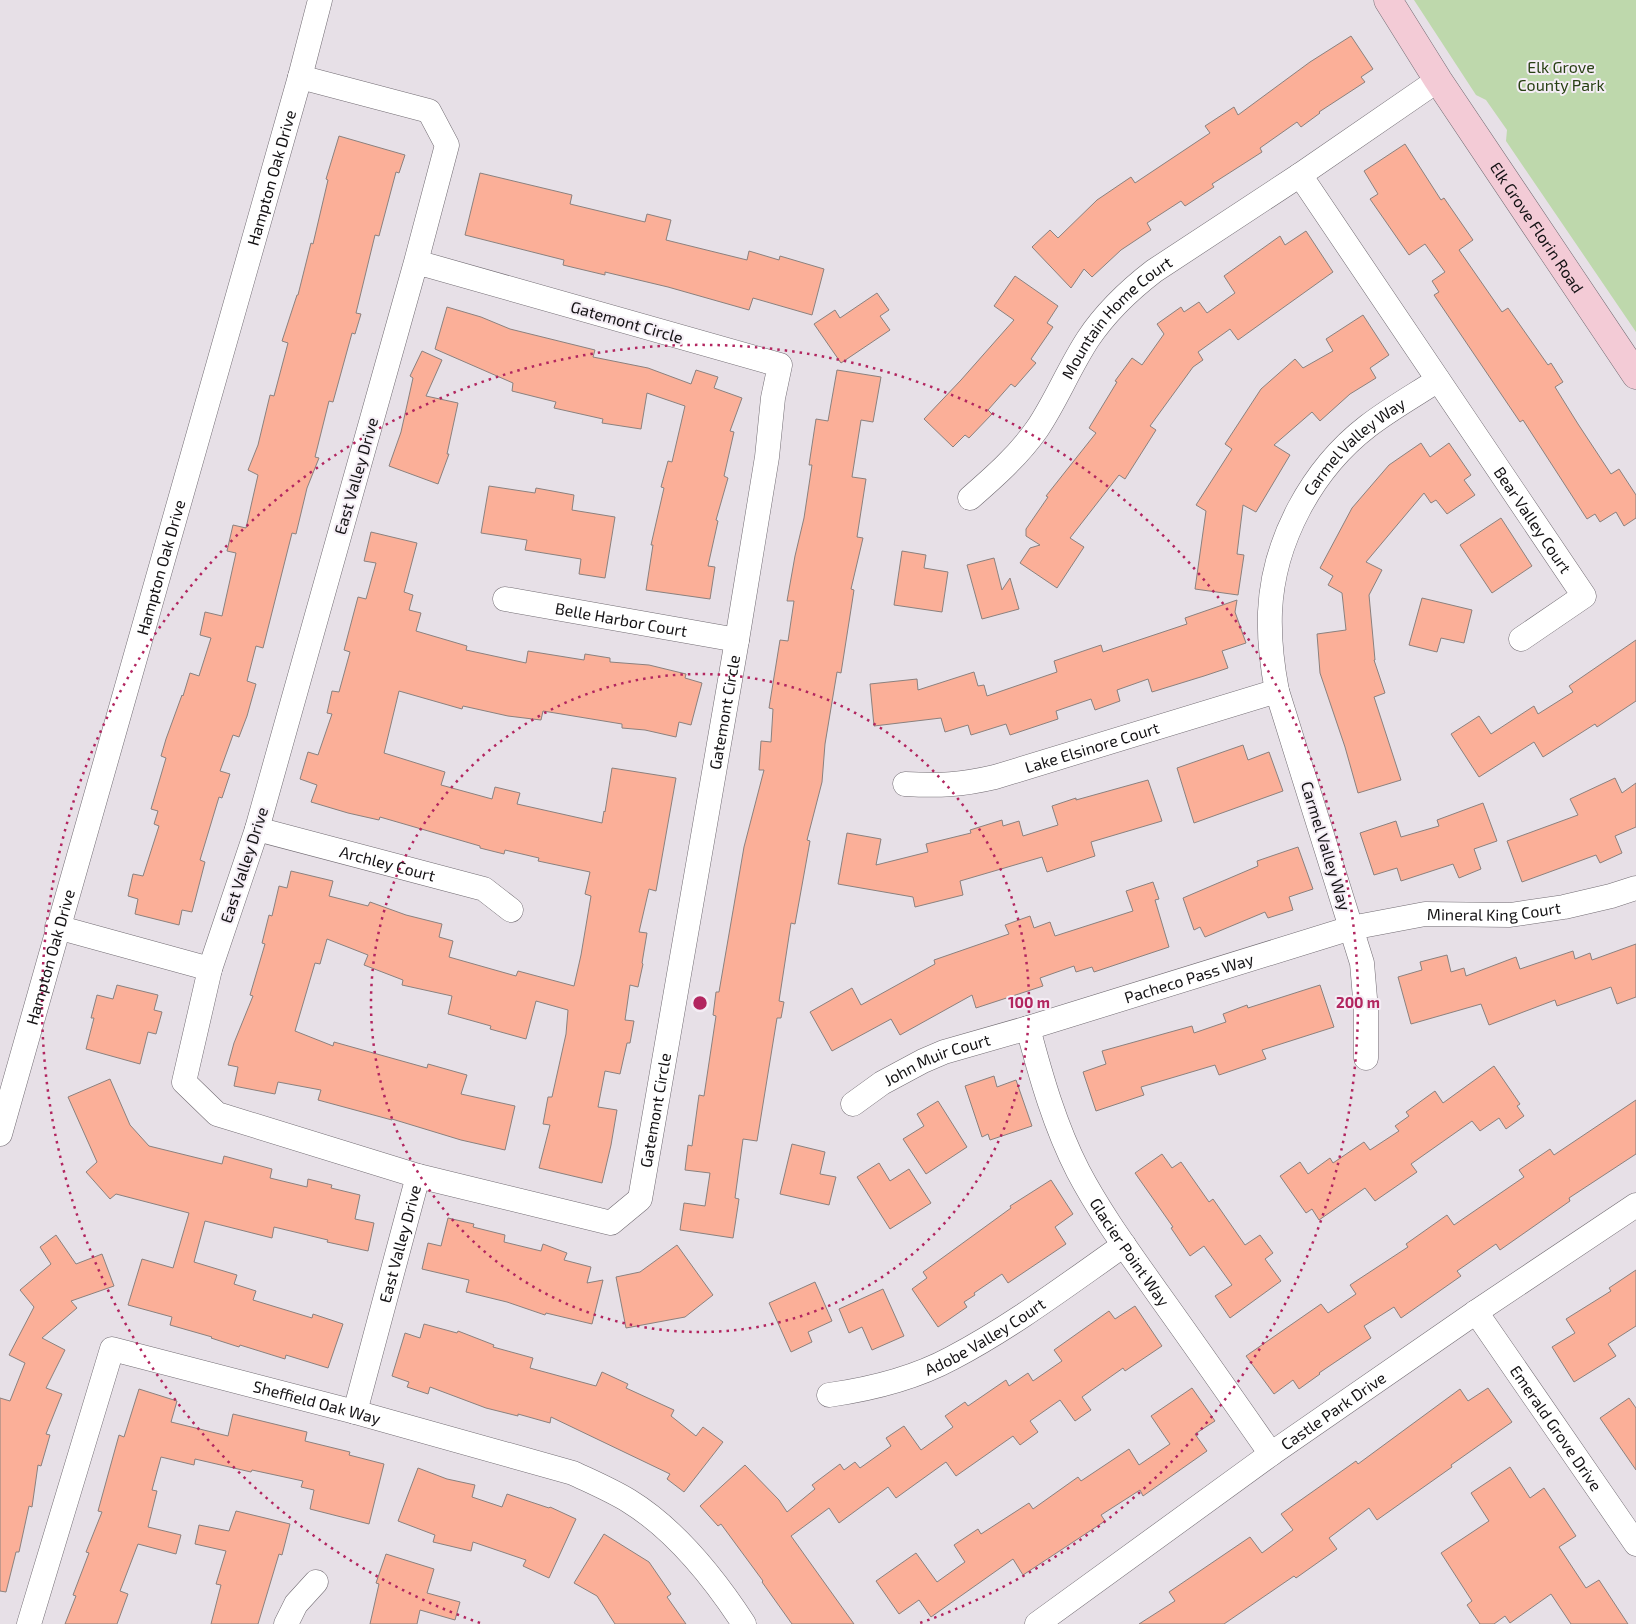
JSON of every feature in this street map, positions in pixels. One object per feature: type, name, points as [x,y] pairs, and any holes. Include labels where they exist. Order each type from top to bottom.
[{"type":"main road","name":"Elk Grove Florin Road","points":[[1373,0],[1392,28],[1438,80]]},
{"type":"main road","name":"Elk Grove Florin Road","points":[[1388,0],[1438,80],[1636,375]]},
{"type":"street","name":"Hampton Oak Drive","points":[[0,1134],[57,927],[300,77],[320,0]]},
{"type":"street","name":"East Valley Drive","points":[[300,77],[429,111],[447,145],[257,829],[210,969],[184,1082],[217,1114],[418,1176],[355,1412]]},
{"type":"street","points":[[1438,80],[1300,175],[1438,380]]},
{"type":"street","name":"Mountain Home Court","points":[[970,498],[1003,469],[1036,430],[1050,410],[1087,341],[1117,302],[1154,271],[1300,175]]},
{"type":"street","name":"Gatemont Circle","points":[[416,262],[780,365],[773,398],[766,456],[737,640],[640,1199],[610,1223],[418,1176]]},
{"type":"street","name":"Bear Valley Court","points":[[1438,380],[1584,596],[1521,639]]},
{"type":"street","name":"Carmel Valley Way","points":[[1366,1058],[1366,1010],[1362,963],[1278,691],[1272,665],[1270,610],[1279,558],[1288,532],[1299,508],[1329,464],[1368,426],[1438,380]]},
{"type":"street","name":"Belle Harbor Court","points":[[505,599],[737,640]]},
{"type":"street","name":"Lake Elsinore Court","points":[[905,784],[945,786],[979,781],[1278,691]]},
{"type":"street","name":"Archley Court","points":[[257,829],[484,890],[510,910]]},
{"type":"street","name":"Mineral King Court","points":[[1351,928],[1425,914],[1519,914],[1564,907],[1636,888]]},
{"type":"street","points":[[57,927],[210,969]]},
{"type":"street","name":"Pacheco Pass Way","points":[[1028,1028],[1351,928]]},
{"type":"street","name":"John Muir Court","points":[[854,1104],[882,1083],[923,1061],[966,1044],[1028,1028]]},
{"type":"street","name":"Glacier Point Way","points":[[1028,1028],[1056,1124],[1078,1171],[1124,1245],[1272,1454]]},
{"type":"street","name":"Castle Park Drive","points":[[1037,1624],[1272,1454],[1476,1312],[1636,1205]]},
{"type":"street","name":"Adobe Valley Court","points":[[829,1395],[852,1392],[901,1379],[951,1359],[1000,1330],[1124,1245]]},
{"type":"street","name":"Emerald Grove Drive","points":[[1476,1312],[1632,1530]]},
{"type":"street","name":"Sheffield Oak Way","points":[[29,1624],[112,1350],[355,1412],[573,1473],[605,1487],[631,1502],[659,1523],[694,1557],[722,1591],[744,1624]]},
{"type":"street","points":[[286,1624],[296,1604],[316,1582]]},
{"type":"green space","name":"Elk Grove County Park","points":[[1414,0],[1636,0],[1636,332],[1506,141],[1507,130],[1486,100],[1476,95]]},
{"type":"building","points":[[1351,36],[1373,69],[1361,77],[1365,82],[1319,112],[1301,127],[1297,122],[1260,148],[1262,152],[1212,184],[1214,187],[1185,206],[1181,201],[1147,223],[1151,230],[1121,250],[1092,277],[1084,269],[1071,288],[1032,247],[1050,230],[1058,238],[1097,200],[1131,177],[1135,183],[1210,133],[1205,126],[1234,107],[1238,115],[1310,62]]},
{"type":"building","points":[[339,136],[405,155],[399,173],[396,172],[379,236],[375,235],[356,313],[361,314],[355,334],[352,333],[333,402],[329,401],[315,457],[319,458],[307,488],[296,534],[292,533],[263,648],[256,646],[247,681],[256,684],[247,716],[239,737],[233,735],[220,771],[230,774],[222,798],[219,797],[200,860],[205,862],[192,912],[182,910],[179,925],[135,914],[138,899],[128,896],[133,874],[143,876],[159,826],[154,824],[158,811],[151,809],[166,758],[161,756],[166,739],[190,673],[199,676],[211,638],[200,635],[205,612],[222,616],[236,553],[227,551],[233,525],[246,528],[258,475],[248,470],[258,445],[270,395],[274,396],[288,343],[282,341],[298,295],[311,243],[313,244],[328,180],[326,179]]},
{"type":"building","points":[[1405,144],[1441,200],[1444,198],[1473,240],[1459,250],[1502,312],[1508,308],[1548,365],[1551,363],[1563,382],[1555,387],[1578,424],[1611,474],[1619,469],[1636,495],[1636,518],[1624,526],[1616,512],[1600,522],[1595,514],[1587,519],[1523,420],[1520,422],[1434,295],[1439,292],[1432,281],[1445,272],[1425,244],[1409,255],[1370,199],[1378,194],[1364,171]]},
{"type":"building","points":[[480,173],[572,195],[570,204],[645,222],[647,214],[671,220],[666,240],[747,260],[749,251],[779,260],[780,256],[824,269],[812,315],[753,298],[749,310],[668,287],[605,272],[605,275],[563,265],[564,260],[465,235]]},
{"type":"building","points":[[1306,231],[1333,272],[1238,340],[1230,329],[1198,352],[1203,360],[1193,367],[1150,426],[1156,430],[1125,479],[1119,475],[1070,538],[1084,547],[1057,588],[1020,563],[1030,548],[1040,545],[1026,536],[1026,529],[1048,497],[1046,496],[1096,433],[1089,428],[1117,382],[1115,381],[1132,358],[1142,365],[1164,334],[1157,324],[1181,307],[1184,312],[1199,302],[1207,313],[1235,293],[1224,276],[1280,236],[1285,245]]},
{"type":"building","points":[[1015,276],[1058,306],[1047,323],[1053,327],[1031,359],[1036,363],[1015,387],[1011,384],[988,410],[992,414],[969,438],[965,435],[953,447],[924,419],[1014,320],[994,306]]},
{"type":"building","points":[[877,293],[889,310],[880,316],[890,330],[841,363],[814,324],[835,310],[840,318]]},
{"type":"building","points":[[447,307],[481,317],[510,329],[595,350],[593,357],[648,368],[691,384],[696,370],[718,377],[714,388],[742,398],[730,431],[734,432],[724,476],[728,478],[716,520],[718,521],[708,566],[715,567],[710,599],[646,590],[653,545],[651,545],[664,488],[661,487],[668,461],[672,462],[685,406],[647,393],[641,429],[602,423],[603,419],[554,408],[556,402],[512,391],[513,383],[435,349]]},
{"type":"building","points":[[1363,315],[1389,355],[1370,368],[1376,378],[1350,394],[1320,421],[1312,412],[1274,445],[1290,455],[1256,512],[1243,505],[1237,554],[1244,555],[1238,595],[1195,589],[1206,511],[1196,505],[1232,449],[1225,444],[1261,389],[1295,359],[1303,368],[1333,351],[1326,339]]},
{"type":"building","points":[[422,351],[442,360],[426,396],[458,403],[447,454],[449,454],[438,484],[389,466],[401,432],[413,378],[410,376]]},
{"type":"building","points":[[837,370],[881,377],[873,422],[861,420],[852,477],[866,479],[857,537],[863,538],[851,589],[854,590],[841,673],[837,672],[825,744],[822,782],[807,840],[810,841],[795,924],[791,923],[779,1001],[784,1002],[781,1018],[777,1018],[757,1141],[743,1139],[735,1198],[739,1199],[733,1238],[680,1230],[684,1203],[705,1206],[710,1173],[685,1170],[688,1145],[692,1146],[699,1095],[704,1096],[716,1016],[713,1015],[716,992],[719,992],[744,847],[764,770],[759,770],[761,741],[771,742],[773,709],[769,708],[780,640],[788,641],[794,601],[787,601],[804,518],[812,465],[809,465],[816,419],[828,421]]},
{"type":"building","points":[[1421,443],[1430,457],[1449,443],[1471,475],[1464,480],[1475,495],[1447,514],[1436,500],[1431,503],[1424,493],[1366,562],[1382,570],[1369,595],[1374,660],[1385,693],[1374,697],[1401,780],[1358,793],[1320,673],[1317,634],[1346,630],[1342,593],[1328,585],[1333,576],[1320,568],[1352,508],[1389,465]]},
{"type":"building","points":[[489,486],[535,493],[536,488],[574,495],[572,510],[615,517],[605,578],[579,574],[581,559],[525,550],[527,540],[481,533]]},
{"type":"building","points":[[1501,518],[1532,566],[1492,593],[1460,545]]},
{"type":"building","points":[[371,532],[417,543],[404,592],[413,595],[409,610],[421,613],[416,631],[467,646],[466,650],[526,663],[528,651],[584,660],[585,654],[610,658],[610,662],[649,665],[686,674],[685,678],[702,683],[691,725],[679,722],[676,737],[645,730],[622,728],[622,724],[543,711],[541,720],[508,716],[463,706],[462,709],[399,691],[384,753],[445,772],[441,785],[492,799],[495,787],[520,793],[517,804],[602,823],[612,768],[676,778],[656,891],[649,889],[639,932],[647,933],[638,987],[630,985],[625,1020],[634,1021],[630,1043],[627,1043],[620,1074],[605,1071],[598,1107],[617,1110],[602,1183],[539,1168],[550,1125],[543,1124],[548,1097],[552,1097],[566,1034],[568,1010],[536,1001],[526,1039],[490,1029],[491,1026],[448,1014],[452,996],[402,985],[403,980],[364,965],[368,955],[327,939],[320,964],[315,963],[295,1031],[333,1046],[334,1042],[427,1068],[428,1064],[467,1075],[461,1094],[515,1106],[505,1150],[461,1140],[392,1119],[318,1100],[321,1090],[278,1082],[275,1094],[234,1086],[238,1067],[228,1065],[234,1043],[253,996],[250,995],[265,944],[262,943],[269,915],[272,916],[279,886],[287,888],[291,871],[333,881],[329,896],[368,906],[370,902],[406,915],[442,924],[439,937],[453,941],[449,957],[516,976],[518,971],[574,986],[591,896],[585,894],[590,872],[538,861],[539,858],[505,850],[504,854],[480,848],[480,846],[380,817],[379,820],[311,802],[317,785],[300,779],[308,752],[318,755],[332,714],[327,713],[332,691],[339,692],[350,652],[344,650],[358,597],[366,599],[376,563],[364,561]]},
{"type":"building","points":[[902,551],[926,555],[924,568],[948,572],[942,612],[894,605]]},
{"type":"building","points":[[994,558],[1002,590],[1010,578],[1019,609],[982,619],[967,565]]},
{"type":"building","points":[[1422,598],[1472,610],[1464,643],[1441,638],[1437,652],[1409,645]]},
{"type":"building","points":[[1237,600],[1235,612],[1246,643],[1222,651],[1228,668],[1152,692],[1148,679],[1117,690],[1120,701],[1095,710],[1091,699],[1056,711],[1058,719],[1010,735],[1006,724],[971,735],[968,725],[945,732],[941,718],[874,726],[870,684],[917,679],[918,690],[974,672],[978,686],[984,685],[987,696],[1057,672],[1054,661],[1101,645],[1103,652],[1187,624],[1185,618]]},
{"type":"building","points":[[1636,640],[1636,701],[1597,727],[1595,724],[1543,757],[1534,742],[1479,777],[1451,734],[1479,716],[1491,734],[1534,706],[1538,714],[1573,692],[1569,686]]},
{"type":"building","points":[[1243,745],[1248,760],[1269,752],[1283,791],[1194,823],[1177,768]]},
{"type":"building","points":[[1615,778],[1622,793],[1636,783],[1636,827],[1615,836],[1622,853],[1600,863],[1596,855],[1522,882],[1507,841],[1578,815],[1570,799]]},
{"type":"building","points":[[1148,780],[1162,821],[1091,842],[1095,856],[1047,872],[1042,857],[960,881],[963,895],[915,907],[913,897],[838,884],[847,833],[881,839],[876,865],[928,852],[926,844],[971,833],[970,830],[1002,820],[1003,826],[1019,821],[1023,836],[1058,825],[1052,806]]},
{"type":"building","points":[[1483,803],[1497,841],[1474,849],[1481,869],[1459,878],[1453,864],[1401,881],[1397,868],[1374,875],[1360,833],[1396,821],[1401,837],[1439,826],[1437,820]]},
{"type":"building","points":[[1298,847],[1313,889],[1289,897],[1293,910],[1268,918],[1265,912],[1205,937],[1200,927],[1194,930],[1183,898],[1258,866],[1257,861]]},
{"type":"building","points":[[1153,882],[1159,899],[1155,900],[1169,947],[1094,972],[1092,967],[1076,972],[1074,966],[1040,978],[1043,986],[976,1008],[972,995],[900,1035],[891,1019],[832,1051],[810,1012],[852,988],[861,1005],[935,964],[934,960],[1009,934],[1005,925],[1030,916],[1034,928],[1050,922],[1055,936],[1133,911],[1126,891]]},
{"type":"building","points":[[1636,944],[1636,997],[1617,1004],[1611,987],[1557,1006],[1555,1000],[1489,1025],[1481,1004],[1411,1024],[1398,977],[1422,970],[1420,962],[1447,955],[1451,972],[1464,968],[1466,976],[1516,957],[1520,969],[1573,951],[1575,959],[1590,953],[1592,960]]},
{"type":"building","points":[[117,985],[158,995],[154,1010],[162,1012],[156,1034],[148,1032],[140,1064],[86,1049],[94,1018],[91,1018],[97,995],[113,999]]},
{"type":"building","points":[[1320,985],[1334,1027],[1262,1050],[1266,1059],[1219,1075],[1215,1065],[1141,1087],[1144,1095],[1096,1111],[1083,1072],[1106,1064],[1102,1051],[1192,1026],[1194,1033],[1226,1022],[1223,1014],[1247,1005],[1248,1008]]},
{"type":"building","points":[[1494,1066],[1520,1104],[1517,1106],[1524,1116],[1506,1129],[1499,1118],[1480,1131],[1472,1121],[1411,1164],[1417,1172],[1375,1201],[1365,1188],[1319,1220],[1312,1209],[1306,1213],[1280,1176],[1300,1162],[1308,1174],[1330,1158],[1333,1163],[1364,1142],[1370,1150],[1399,1131],[1395,1126],[1409,1116],[1406,1112],[1435,1091],[1443,1103]]},
{"type":"building","points":[[994,1076],[997,1087],[1016,1080],[1032,1126],[990,1140],[988,1134],[982,1137],[965,1086]]},
{"type":"building","points":[[110,1079],[130,1125],[149,1146],[222,1164],[224,1156],[272,1169],[270,1178],[307,1187],[308,1179],[332,1185],[331,1188],[360,1195],[355,1219],[374,1223],[368,1251],[274,1227],[272,1238],[205,1221],[194,1262],[237,1275],[234,1284],[256,1291],[253,1300],[312,1318],[313,1314],[343,1324],[328,1368],[286,1355],[285,1359],[240,1345],[239,1347],[170,1325],[172,1317],[128,1305],[142,1259],[173,1268],[189,1213],[116,1194],[110,1199],[86,1172],[97,1162],[68,1097]]},
{"type":"building","points":[[1636,1100],[1636,1154],[1569,1198],[1570,1201],[1500,1250],[1496,1244],[1457,1271],[1461,1276],[1401,1318],[1394,1307],[1364,1326],[1371,1338],[1299,1389],[1293,1380],[1274,1394],[1246,1356],[1321,1304],[1328,1313],[1356,1294],[1350,1285],[1408,1247],[1406,1244],[1447,1215],[1454,1225],[1524,1177],[1519,1170],[1550,1149],[1554,1155]]},
{"type":"building","points":[[938,1101],[967,1147],[926,1174],[903,1139],[924,1126],[917,1114]]},
{"type":"building","points":[[792,1144],[825,1152],[820,1174],[836,1177],[829,1205],[780,1194]]},
{"type":"building","points":[[1162,1154],[1172,1168],[1181,1162],[1209,1202],[1213,1199],[1245,1245],[1260,1235],[1273,1253],[1265,1259],[1281,1281],[1230,1318],[1215,1296],[1232,1285],[1204,1246],[1190,1256],[1171,1228],[1173,1227],[1135,1173]]},
{"type":"building","points":[[879,1163],[890,1181],[909,1169],[931,1203],[890,1229],[857,1177]]},
{"type":"building","points":[[1051,1180],[1073,1214],[1055,1227],[1066,1244],[1008,1283],[1002,1274],[974,1293],[975,1295],[964,1302],[967,1307],[938,1327],[912,1289],[927,1278],[923,1272],[1011,1208],[1010,1206]]},
{"type":"building","points":[[448,1218],[474,1224],[473,1227],[505,1235],[504,1242],[541,1251],[543,1244],[567,1253],[564,1260],[591,1267],[587,1283],[603,1280],[592,1324],[546,1313],[545,1315],[507,1302],[466,1292],[469,1280],[422,1269],[428,1243],[441,1246]]},
{"type":"building","points":[[56,1235],[76,1264],[102,1254],[114,1286],[71,1301],[77,1308],[42,1338],[65,1350],[46,1388],[62,1394],[46,1434],[50,1435],[41,1466],[38,1465],[32,1507],[29,1506],[19,1552],[16,1552],[6,1592],[0,1591],[0,1398],[10,1401],[25,1363],[9,1355],[34,1307],[20,1290],[51,1264],[40,1247]]},
{"type":"building","points":[[677,1245],[713,1295],[685,1317],[626,1328],[616,1277],[640,1272]]},
{"type":"building","points":[[1636,1270],[1636,1326],[1608,1344],[1616,1356],[1574,1382],[1552,1347],[1575,1333],[1566,1319],[1611,1291],[1609,1288]]},
{"type":"building","points":[[815,1282],[832,1321],[808,1332],[812,1342],[791,1352],[769,1303]]},
{"type":"building","points":[[883,1289],[904,1336],[872,1350],[862,1327],[849,1333],[839,1309]]},
{"type":"building","points":[[1135,1306],[1162,1346],[1125,1371],[1123,1368],[1082,1397],[1091,1410],[1075,1421],[1060,1400],[1030,1421],[1038,1432],[1020,1445],[1013,1436],[956,1476],[946,1462],[896,1498],[888,1487],[839,1523],[829,1508],[791,1536],[854,1624],[792,1624],[721,1524],[718,1526],[700,1506],[745,1465],[779,1500],[787,1512],[815,1489],[812,1485],[840,1464],[844,1470],[855,1462],[860,1468],[891,1446],[886,1438],[904,1426],[921,1450],[953,1427],[945,1416],[965,1402],[968,1406],[1006,1380],[1009,1386],[1028,1373],[1033,1381],[1062,1361],[1054,1350],[1109,1311],[1115,1319]]},
{"type":"building","points":[[424,1324],[457,1333],[458,1331],[494,1345],[493,1347],[533,1358],[530,1368],[596,1386],[602,1372],[628,1384],[626,1388],[674,1410],[671,1416],[696,1436],[703,1427],[723,1442],[684,1492],[667,1479],[670,1474],[551,1417],[550,1423],[486,1408],[430,1387],[428,1394],[407,1387],[409,1382],[392,1376],[405,1333],[420,1338]]},
{"type":"building","points":[[1192,1388],[1215,1421],[1195,1434],[1207,1451],[1143,1496],[1140,1490],[1101,1515],[1105,1521],[1023,1575],[1013,1559],[931,1617],[919,1600],[899,1614],[876,1581],[916,1553],[937,1582],[965,1562],[954,1545],[978,1529],[981,1534],[1029,1503],[1033,1509],[1078,1477],[1081,1481],[1129,1449],[1139,1465],[1170,1444],[1151,1416]]},
{"type":"building","points":[[1488,1388],[1512,1422],[1377,1520],[1369,1508],[1329,1538],[1337,1549],[1296,1578],[1294,1576],[1224,1624],[1139,1624],[1175,1601],[1169,1592],[1250,1537],[1262,1553],[1293,1530],[1281,1514],[1356,1461],[1358,1464],[1460,1389],[1468,1401]]},
{"type":"building","points":[[139,1389],[177,1401],[171,1422],[228,1436],[233,1414],[307,1432],[305,1441],[350,1452],[349,1455],[384,1464],[369,1524],[310,1509],[314,1490],[301,1487],[303,1481],[252,1470],[251,1472],[195,1459],[194,1465],[161,1457],[152,1490],[157,1491],[148,1527],[181,1535],[176,1554],[138,1544],[120,1591],[128,1594],[117,1624],[65,1624],[76,1596],[73,1595],[89,1553],[86,1552],[102,1512],[98,1511],[119,1435],[124,1437]]},
{"type":"building","points":[[1629,1398],[1636,1408],[1636,1470],[1600,1418]]},
{"type":"building","points":[[1510,1467],[1530,1498],[1544,1488],[1576,1536],[1559,1547],[1586,1588],[1599,1580],[1628,1624],[1571,1624],[1551,1594],[1510,1623],[1505,1616],[1494,1624],[1480,1624],[1467,1605],[1472,1601],[1441,1553],[1489,1521],[1471,1493]]},
{"type":"building","points":[[418,1468],[447,1479],[475,1485],[472,1497],[502,1507],[507,1494],[550,1507],[576,1519],[549,1578],[523,1566],[526,1560],[473,1542],[471,1551],[433,1542],[435,1535],[398,1521]]},
{"type":"building","points":[[236,1511],[290,1524],[282,1555],[279,1554],[258,1624],[211,1624],[221,1585],[216,1584],[226,1551],[195,1544],[199,1525],[229,1531]]},
{"type":"building","points":[[604,1534],[649,1562],[671,1594],[667,1597],[686,1624],[615,1624],[597,1596],[574,1583]]},
{"type":"building","points":[[386,1554],[434,1569],[427,1593],[460,1602],[455,1620],[420,1610],[417,1624],[370,1624],[379,1584],[376,1583]]}]
